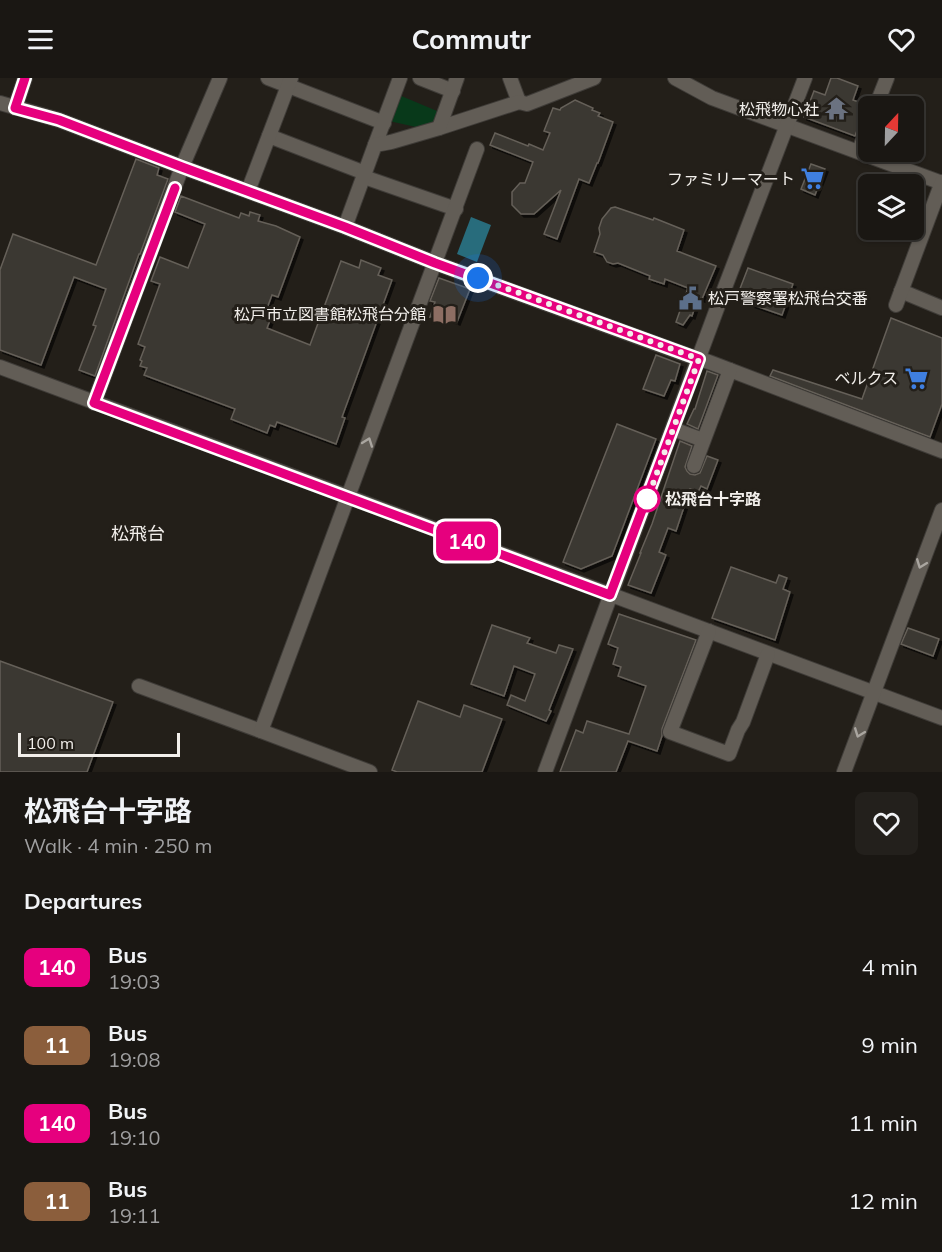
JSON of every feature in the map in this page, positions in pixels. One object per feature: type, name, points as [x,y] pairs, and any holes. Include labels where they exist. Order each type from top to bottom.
[{"type":"street","points":[[15,108],[25,78]]},
{"type":"street","points":[[94,403],[182,167],[220,78]]},
{"type":"street","points":[[268,78],[290,82],[384,123]]},
{"type":"street","points":[[345,227],[400,78]]},
{"type":"street","points":[[420,78],[455,84],[439,128]]},
{"type":"street","points":[[510,78],[519,102]]},
{"type":"street","points":[[375,145],[439,128],[519,102],[527,105],[594,78]]},
{"type":"street","points":[[675,78],[712,98],[858,151]]},
{"type":"street","points":[[545,772],[805,78]]},
{"type":"street","points":[[880,96],[887,78]]},
{"type":"street","points":[[248,191],[290,82]]},
{"type":"street","points":[[0,103],[59,120],[435,263],[730,370],[942,451]]},
{"type":"street","points":[[269,136],[456,209]]},
{"type":"street","points":[[261,731],[477,149]]},
{"type":"street","points":[[888,162],[942,183],[898,298],[942,308]]},
{"type":"street","points":[[0,367],[942,718]]},
{"type":"street","points":[[694,466],[730,370]]},
{"type":"street","points":[[673,429],[704,440]]},
{"type":"street","points":[[844,772],[942,510]]},
{"type":"street","points":[[709,631],[670,732],[729,754],[768,654]]},
{"type":"street","points":[[139,686],[370,772]]},
{"type":"green space","points":[[399,95],[437,111],[440,115],[437,123],[425,129],[389,121]]},
{"type":"water","points":[[471,217],[491,225],[477,262],[457,254]]},
{"type":"building","points":[[831,78],[858,86],[853,100],[858,102],[858,128],[855,136],[804,117],[814,91],[825,95]]},
{"type":"building","points":[[575,100],[593,108],[592,110],[600,113],[598,116],[613,122],[589,183],[579,179],[557,239],[544,234],[561,190],[534,214],[521,214],[512,205],[512,192],[520,183],[525,183],[533,162],[490,145],[495,133],[543,150],[550,133],[544,131],[553,108],[560,110]]},
{"type":"building","points":[[136,159],[159,168],[157,175],[168,179],[95,376],[79,370],[96,326],[93,325],[106,289],[74,277],[41,365],[0,350],[0,270],[13,234],[96,265]]},
{"type":"building","name":"ファミリーマート","points":[[811,164],[825,169],[815,195],[801,189]]},
{"type":"building","points":[[181,196],[239,218],[241,213],[249,216],[250,212],[260,215],[258,221],[300,237],[278,297],[272,295],[266,311],[273,313],[267,328],[310,345],[341,261],[359,268],[361,260],[381,268],[378,275],[392,280],[342,417],[345,418],[336,444],[277,422],[275,427],[270,425],[267,433],[231,419],[235,409],[144,375],[147,368],[140,366],[142,361],[140,360],[145,347],[138,344],[160,284],[151,281],[160,257],[188,268],[205,224],[175,212]]},
{"type":"building","points":[[615,207],[653,220],[654,218],[684,230],[677,251],[716,266],[702,299],[698,298],[692,316],[690,315],[683,325],[676,322],[688,288],[665,279],[664,284],[649,279],[650,276],[618,263],[607,262],[603,255],[594,252],[602,219],[611,208]]},
{"type":"building","points":[[748,268],[793,284],[782,315],[736,299]]},
{"type":"building","points":[[439,278],[470,289],[457,322],[439,315],[430,317],[435,302],[430,301]]},
{"type":"building","points":[[891,318],[942,338],[942,404],[930,437],[770,376],[773,370],[862,399]]},
{"type":"building","points":[[656,355],[680,364],[675,381],[671,380],[664,396],[643,389]]},
{"type":"building","points":[[707,371],[718,375],[698,429],[687,424],[695,409]]},
{"type":"building","points":[[617,424],[656,439],[612,556],[581,569],[563,562]]},
{"type":"building","points":[[680,441],[692,446],[685,467],[690,474],[700,473],[707,456],[718,460],[707,489],[701,486],[698,492],[690,489],[676,531],[668,528],[659,552],[666,555],[651,593],[628,585],[652,524]]},
{"type":"building","points":[[731,567],[776,583],[779,575],[787,578],[783,589],[790,592],[775,640],[712,618]]},
{"type":"building","points":[[619,614],[696,640],[662,729],[657,751],[628,741],[616,772],[560,772],[576,730],[583,733],[587,721],[629,734],[646,686],[618,676],[621,667],[613,664],[618,648],[608,644]]},
{"type":"building","points":[[492,625],[530,638],[527,643],[556,653],[559,645],[573,649],[546,721],[507,705],[511,695],[525,701],[535,674],[514,666],[504,696],[471,684]]},
{"type":"building","points":[[908,628],[939,639],[933,656],[901,644]]},
{"type":"building","points":[[0,661],[113,702],[87,772],[0,772]]},
{"type":"building","points":[[418,701],[460,717],[464,705],[502,719],[482,772],[397,772],[392,770]]},
{"type":"bus line","name":"140","points":[[25,78],[15,108],[59,120],[435,263],[699,359],[610,595],[94,403],[175,188]]},
{"type":"place","name":"松飛物心社","points":[[837,109]]},
{"type":"place","name":"ファミリーマート","points":[[813,179]]},
{"type":"place","name":"松戸警察署松飛台交番","points":[[690,298]]},
{"type":"place","name":"松戸市立図書館松飛台分館","points":[[444,314]]},
{"type":"place","name":"ベルクス","points":[[916,378]]},
{"type":"place","name":"松飛台十字路","points":[[647,499]]},
{"type":"district","name":"松飛台","points":[[138,533]]},
{"type":"route","points":[[478,278],[699,359],[644,508],[647,499]]}]
